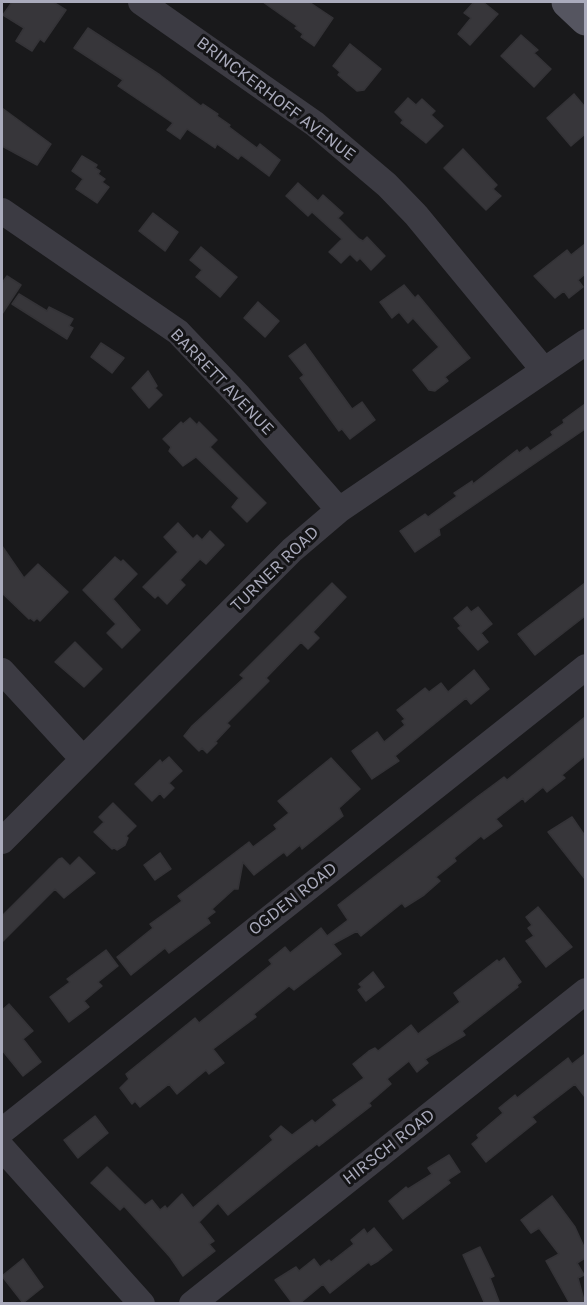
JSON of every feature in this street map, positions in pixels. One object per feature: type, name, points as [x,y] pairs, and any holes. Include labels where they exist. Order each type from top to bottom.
[{"type":"main road","points":[[568,2],[585,18]]},
{"type":"street","name":"BRINCKERHOFF AVENUE","points":[[141,2],[290,105],[352,153],[417,215],[543,369]]},
{"type":"street","name":"BARRETT AVENUE","points":[[2,211],[178,332],[239,396],[339,510]]},
{"type":"street","name":"TURNER ROAD","points":[[2,841],[292,550],[339,510],[585,342]]},
{"type":"street","name":"OGDEN ROAD","points":[[2,1131],[585,668]]},
{"type":"street","points":[[2,671],[83,759]]},
{"type":"street","name":"HIRSCH ROAD","points":[[192,1304],[585,991]]},
{"type":"street","points":[[2,1148],[142,1304]]},
{"type":"building","points":[[12,2],[53,2],[66,10],[44,42],[40,39],[32,51],[16,41],[24,28],[3,15]]},
{"type":"building","points":[[263,2],[309,2],[333,18],[314,46],[301,37],[303,34],[295,28],[297,26]]},
{"type":"building","points":[[474,2],[483,2],[498,14],[470,45],[458,34],[471,18],[464,13]]},
{"type":"building","points":[[88,28],[160,75],[201,106],[203,104],[218,114],[217,116],[230,125],[229,127],[257,148],[260,144],[280,160],[269,176],[241,155],[238,159],[217,144],[215,148],[187,129],[180,139],[167,130],[173,123],[118,86],[123,80],[74,48]]},
{"type":"building","points":[[521,35],[538,50],[534,53],[551,69],[534,87],[501,56]]},
{"type":"building","points":[[350,44],[381,69],[364,90],[357,91],[338,75],[340,72],[333,66]]},
{"type":"building","points":[[574,94],[585,107],[585,134],[571,146],[547,118]]},
{"type":"building","points":[[408,98],[416,105],[422,99],[435,111],[431,115],[443,126],[426,143],[401,123],[403,120],[395,112]]},
{"type":"building","points":[[2,108],[51,144],[37,165],[2,146]]},
{"type":"building","points":[[463,149],[497,185],[493,189],[501,196],[486,210],[444,168]]},
{"type":"building","points":[[82,156],[97,165],[95,168],[100,171],[98,174],[105,179],[102,182],[109,187],[97,203],[76,189],[83,179],[72,171]]},
{"type":"building","points":[[298,183],[318,201],[323,195],[343,213],[338,218],[359,239],[363,241],[367,237],[385,256],[371,270],[360,258],[357,261],[350,254],[341,263],[329,252],[342,239],[312,212],[308,216],[286,196]]},
{"type":"building","points":[[153,213],[178,232],[165,251],[139,231]]},
{"type":"building","points":[[585,244],[585,274],[578,280],[583,287],[569,298],[564,291],[555,298],[534,276],[567,250],[571,255]]},
{"type":"building","points":[[201,247],[237,277],[220,297],[196,277],[202,270],[190,260]]},
{"type":"building","points":[[7,276],[21,285],[2,314],[2,283]]},
{"type":"building","points":[[404,285],[415,298],[418,295],[470,358],[445,377],[448,381],[435,391],[429,390],[413,370],[439,347],[413,318],[408,323],[399,312],[392,318],[380,302]]},
{"type":"building","points":[[19,294],[47,311],[49,307],[73,319],[69,326],[73,328],[67,339],[12,304]]},
{"type":"building","points":[[258,302],[279,321],[265,337],[244,318]]},
{"type":"building","points":[[101,343],[124,358],[112,373],[91,357]]},
{"type":"building","points":[[305,344],[352,409],[362,402],[375,420],[350,439],[342,429],[339,431],[300,378],[304,375],[289,356]]},
{"type":"building","points":[[148,371],[157,386],[155,388],[162,395],[149,408],[132,388]]},
{"type":"building","points":[[585,404],[585,429],[439,529],[440,535],[415,552],[400,531],[425,514],[428,517],[457,496],[454,493],[472,481],[473,484],[517,450],[519,453],[527,447],[530,451],[553,435],[551,432],[564,423],[563,420]]},
{"type":"building","points":[[190,418],[197,425],[199,422],[217,440],[210,447],[266,503],[247,522],[232,507],[239,498],[196,457],[183,466],[169,451],[171,447],[163,439],[181,422],[183,424]]},
{"type":"building","points":[[178,523],[193,539],[197,535],[202,540],[210,531],[224,545],[206,564],[200,559],[180,580],[185,585],[167,604],[158,595],[155,598],[143,587],[178,552],[164,537]]},
{"type":"building","points":[[2,546],[24,578],[38,564],[68,592],[40,621],[37,618],[34,621],[29,619],[2,593]]},
{"type":"building","points":[[115,557],[121,562],[123,560],[137,574],[113,599],[140,630],[122,648],[107,633],[116,624],[83,590]]},
{"type":"building","points":[[332,583],[346,597],[313,632],[319,638],[308,649],[301,642],[266,678],[269,681],[227,723],[230,726],[215,742],[217,743],[207,753],[202,748],[199,751],[184,736],[244,678],[240,675]]},
{"type":"building","points":[[585,583],[585,616],[535,655],[518,634]]},
{"type":"building","points":[[467,607],[471,612],[478,607],[492,624],[481,633],[488,642],[478,650],[458,628],[461,626],[454,618]]},
{"type":"building","points":[[75,642],[102,669],[84,687],[55,662]]},
{"type":"building","points":[[474,670],[489,689],[471,704],[466,698],[395,756],[399,761],[372,779],[352,751],[377,732],[384,742],[405,725],[402,721],[405,719],[397,710],[425,688],[429,692],[441,683],[448,692]]},
{"type":"building","points":[[585,717],[585,756],[562,775],[565,778],[547,792],[543,787],[525,802],[523,798],[496,819],[502,826],[484,839],[481,836],[454,858],[456,861],[436,877],[440,881],[424,895],[405,907],[402,903],[361,936],[357,931],[333,944],[341,954],[294,990],[289,986],[254,1014],[256,1017],[213,1049],[224,1063],[209,1074],[206,1070],[177,1094],[169,1084],[140,1107],[135,1101],[132,1104],[120,1088],[129,1079],[126,1074],[195,1018],[199,1023],[272,964],[269,960],[285,947],[290,953],[321,928],[327,936],[348,920],[338,905],[504,777],[507,780]]},
{"type":"building","points":[[169,757],[182,771],[169,783],[174,788],[164,798],[160,793],[152,801],[135,784],[160,760],[162,763]]},
{"type":"building","points":[[331,758],[360,789],[339,808],[343,816],[302,849],[300,845],[287,856],[284,852],[254,875],[243,862],[238,889],[234,889],[212,909],[215,912],[207,918],[210,923],[169,953],[165,948],[131,975],[117,957],[153,928],[150,924],[182,901],[178,896],[249,842],[253,847],[277,829],[274,825],[289,813],[278,801]]},
{"type":"building","points":[[113,803],[136,826],[126,836],[128,838],[125,845],[117,850],[112,849],[94,832],[104,822],[99,817]]},
{"type":"building","points":[[572,817],[585,836],[585,879],[548,832]]},
{"type":"building","points":[[160,853],[171,869],[155,880],[144,865]]},
{"type":"building","points":[[79,857],[95,873],[64,898],[55,889],[2,942],[2,916],[59,859],[62,858],[70,866]]},
{"type":"building","points":[[538,907],[572,947],[546,967],[526,941],[534,936],[528,928],[532,925],[526,917]]},
{"type":"building","points":[[106,950],[118,966],[98,982],[102,986],[84,1001],[89,1007],[69,1022],[50,997],[70,982],[67,979]]},
{"type":"building","points":[[504,958],[521,982],[517,985],[518,987],[462,1031],[465,1035],[425,1059],[428,1063],[417,1072],[409,1061],[387,1079],[391,1084],[369,1103],[371,1106],[319,1146],[317,1144],[228,1215],[218,1203],[199,1222],[214,1241],[209,1244],[215,1251],[183,1276],[170,1257],[124,1206],[120,1210],[91,1183],[107,1167],[145,1205],[152,1200],[160,1210],[165,1206],[167,1209],[182,1194],[193,1208],[273,1140],[270,1136],[281,1126],[292,1135],[312,1120],[315,1123],[337,1105],[333,1100],[364,1078],[353,1064],[369,1051],[375,1048],[378,1051],[411,1025],[418,1034],[460,1002],[454,993],[497,960],[499,962]]},
{"type":"building","points":[[373,972],[384,987],[366,1001],[358,990],[362,987],[359,984]]},
{"type":"building","points":[[9,1004],[33,1031],[23,1039],[41,1062],[23,1076],[2,1050],[2,1010]]},
{"type":"building","points":[[585,1054],[585,1097],[575,1084],[532,1117],[536,1122],[486,1162],[472,1144],[479,1138],[477,1135],[503,1113],[499,1108],[515,1095],[517,1098],[568,1058],[572,1064]]},
{"type":"building","points":[[95,1116],[108,1133],[78,1158],[64,1140]]},
{"type":"building","points":[[449,1155],[460,1172],[448,1180],[450,1183],[403,1219],[389,1201],[406,1187],[408,1189],[432,1174],[428,1168]]},
{"type":"building","points":[[552,1196],[575,1227],[585,1249],[585,1258],[577,1263],[584,1275],[578,1278],[585,1304],[570,1304],[546,1261],[559,1254],[539,1228],[531,1233],[521,1220]]},
{"type":"building","points":[[374,1228],[392,1250],[371,1265],[369,1262],[330,1293],[323,1284],[299,1304],[293,1304],[275,1280],[296,1267],[299,1271],[314,1259],[320,1267],[329,1260],[331,1262],[354,1244],[351,1240],[364,1229],[367,1234]]},
{"type":"building","points":[[480,1247],[494,1276],[490,1278],[500,1304],[485,1304],[463,1255]]},
{"type":"building","points":[[23,1259],[43,1287],[23,1303],[2,1276]]}]
